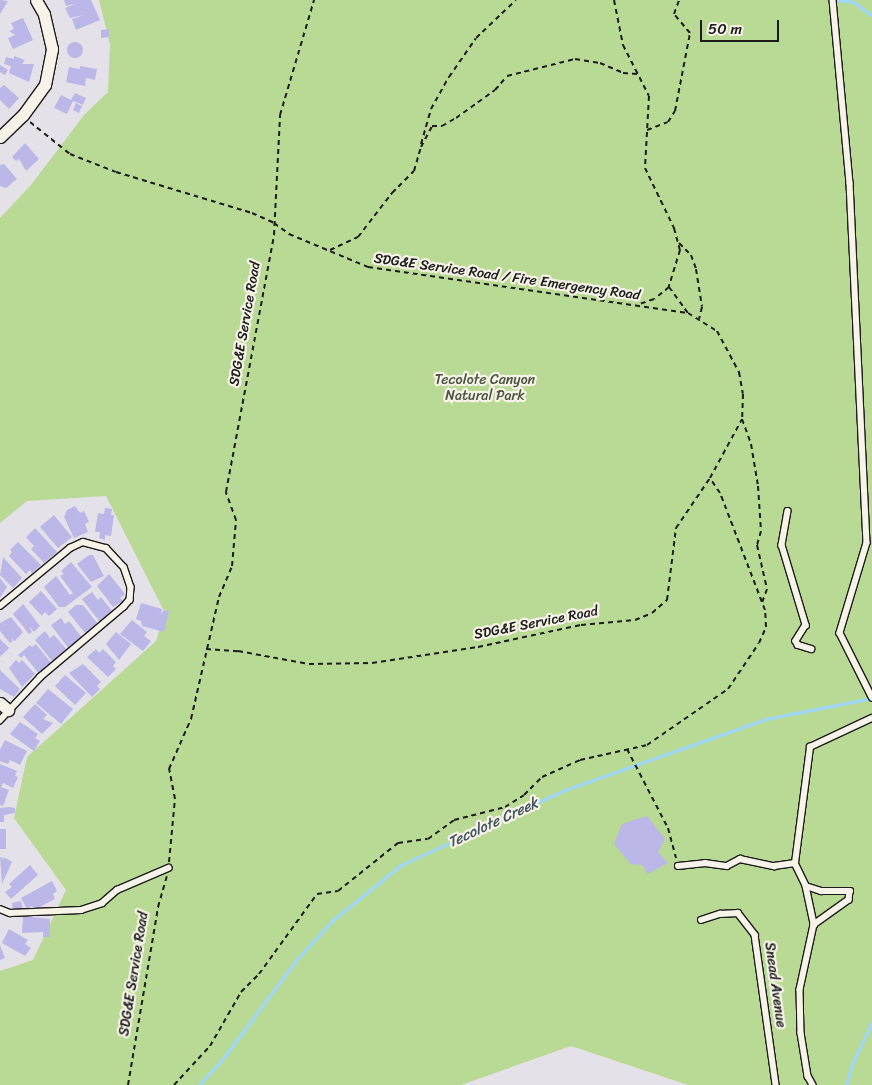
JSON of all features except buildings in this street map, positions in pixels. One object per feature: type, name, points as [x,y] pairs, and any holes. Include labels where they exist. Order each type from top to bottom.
[{"type":"street","points":[[0,137],[23,116],[45,84],[52,49],[44,14],[36,0]]},
{"type":"lane","points":[[833,0],[850,183],[867,543],[840,633],[872,697]]},
{"type":"lane","points":[[788,511],[782,545],[806,625],[796,641],[798,646],[811,649]]},
{"type":"lane","points":[[0,606],[70,548],[83,542],[106,548],[124,567],[131,588],[130,600],[124,607],[4,707],[0,721]]},
{"type":"lane","points":[[812,1085],[808,1076],[801,1033],[800,990],[814,925],[806,886],[795,863],[810,746],[872,718]]},
{"type":"lane","points":[[678,866],[705,863],[727,866],[740,859],[774,866],[795,863]]},
{"type":"lane","points":[[0,909],[10,913],[81,910],[102,903],[117,890],[168,868]]},
{"type":"lane","points":[[806,886],[821,892],[843,889],[850,892],[849,900],[814,925]]},
{"type":"lane","name":"Snead Avenue","points":[[701,920],[720,914],[738,913],[755,935],[776,1085]]},
{"type":"path","name":"SDG&E Service Road","points":[[128,1085],[158,907],[168,868],[175,799],[169,769],[191,719],[219,597],[232,566],[236,520],[226,492],[274,223],[280,116],[314,0]]},
{"type":"path","points":[[329,250],[358,237],[392,193],[414,171],[431,109],[449,77],[476,38],[516,0]]},
{"type":"path","points":[[614,0],[623,45],[649,96],[645,168],[680,250],[669,287],[654,299],[636,306]]},
{"type":"path","points":[[647,130],[668,122],[675,110],[690,33],[674,14],[679,0]]},
{"type":"path","points":[[421,147],[432,126],[442,126],[456,118],[495,90],[507,76],[575,59],[600,63],[623,74],[637,74]]},
{"type":"path","name":"SDG&E Service Road / Fire Emergency Road","points":[[23,116],[49,139],[70,154],[116,172],[274,223],[289,234],[368,267],[688,313]]},
{"type":"path","points":[[677,242],[691,255],[696,269],[702,307],[699,318]]},
{"type":"path","points":[[669,287],[688,313],[699,318],[717,331],[739,372],[743,394],[742,419],[751,444],[758,486],[761,531],[757,545],[767,589],[762,603]]},
{"type":"path","name":"SDG&E Service Road","points":[[206,649],[238,651],[309,664],[372,663],[478,647],[581,625],[635,620],[652,613],[667,600],[676,528],[710,478],[742,419]]},
{"type":"path","points":[[174,1085],[210,1046],[241,992],[259,974],[317,894],[338,890],[398,843],[428,839],[454,820],[505,807],[524,795],[542,777],[580,760],[647,744],[728,689],[746,666],[766,627],[762,603],[720,493],[710,478]]},
{"type":"path","points":[[627,749],[668,828],[678,866]]},
{"type":"green space","name":"Tecolote Canyon Natural Park","points":[[99,0],[872,0],[872,1085],[688,1085],[571,1046],[461,1085],[0,1085],[0,971],[33,960],[66,890],[14,818],[27,757],[156,641],[165,613],[106,496],[27,501],[0,523],[0,218],[31,185],[84,115],[108,92],[110,44]]},
{"type":"waterway","name":"Tecolote Creek","points":[[838,0],[854,2],[872,16]]},
{"type":"waterway","name":"Tecolote Creek","points":[[199,1085],[225,1056],[297,959],[333,920],[401,865],[565,790],[766,719],[872,698]]},
{"type":"waterway","points":[[846,1085],[852,1064],[872,1022]]}]
